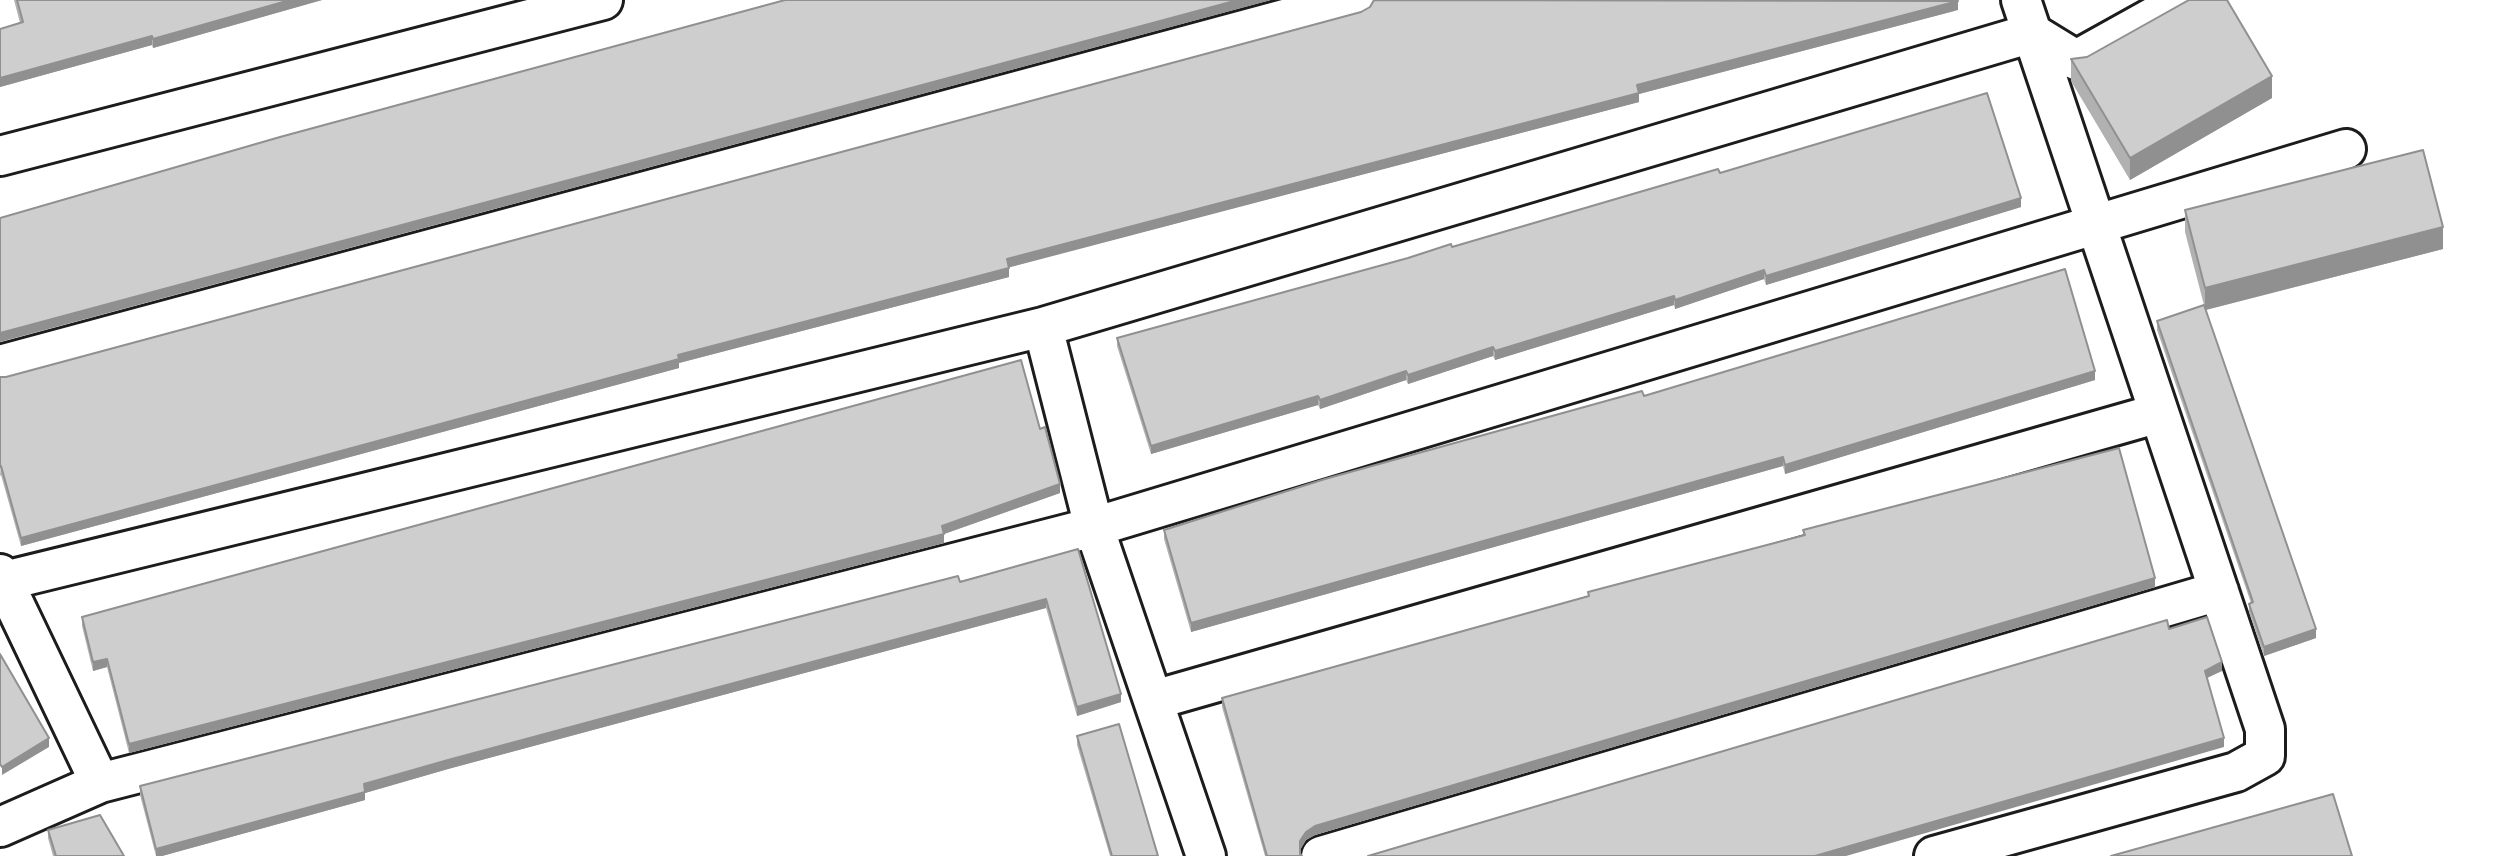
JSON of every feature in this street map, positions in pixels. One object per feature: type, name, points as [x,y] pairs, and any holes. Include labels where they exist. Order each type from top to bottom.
[{"type":"street","points":[[0,156],[603,0]]},
{"type":"street","points":[[0,365],[1355,0]]},
{"type":"street","points":[[2027,16],[2076,60],[2184,0]]},
{"type":"street","points":[[1934,856],[2236,772],[2264,757],[2265,729],[2027,16]]},
{"type":"street","points":[[100,783],[2,577],[1043,327],[2027,16]]},
{"type":"street","points":[[0,827],[100,783],[1094,527],[2346,149]]},
{"type":"street","points":[[1043,327],[1094,527],[1206,856]]},
{"type":"street","points":[[1154,700],[2159,413]]},
{"type":"street","points":[[1321,856],[2219,591]]},
{"type":"building","points":[[17,0],[290,0],[0,78],[0,29],[23,22]]},
{"type":"building","points":[[785,0],[1238,0],[0,333],[0,218],[280,137]]},
{"type":"building","points":[[1374,0],[1958,1],[1637,85],[1639,93],[1007,259],[1009,268],[678,355],[679,359],[21,538],[0,467],[0,377],[1361,12],[1370,7]]},
{"type":"building","points":[[2189,0],[2227,0],[2272,76],[2130,158],[2071,59],[2087,57]]},
{"type":"building","points":[[1987,93],[2021,198],[1766,276],[1764,270],[1675,300],[1674,296],[1495,351],[1493,347],[1408,375],[1406,371],[1320,400],[1318,396],[1151,446],[1117,338],[1451,244],[1452,247],[1718,169],[1720,173]]},
{"type":"building","points":[[2423,150],[2443,227],[2205,288],[2185,210]]},
{"type":"building","points":[[2065,269],[2095,371],[1785,465],[1783,457],[1191,623],[1164,530],[1325,479],[1642,391],[1644,396]]},
{"type":"building","points":[[2204,305],[2316,629],[2264,647],[2249,604],[2253,602],[2157,321]]},
{"type":"building","points":[[1021,360],[1040,429],[1045,427],[1060,484],[942,526],[944,534],[129,744],[107,659],[93,662],[82,617]]},
{"type":"building","points":[[2119,448],[2155,578],[1315,826],[1306,832],[1300,841],[1302,856],[1267,856],[1222,698],[1589,596],[1588,592],[1805,535],[1803,530]]},
{"type":"building","points":[[1078,549],[1121,694],[1077,707],[1046,599],[448,760],[364,784],[365,792],[156,849],[140,786],[958,576],[960,582]]},
{"type":"building","points":[[2207,617],[2222,662],[2205,671],[2224,738],[1815,856],[1368,856],[2167,620],[2169,629]]},
{"type":"building","points":[[0,654],[49,738],[2,767],[0,764]]},
{"type":"building","points":[[1119,724],[1158,856],[1112,856],[1077,736]]},
{"type":"building","points":[[2333,794],[2352,856],[2111,856]]},
{"type":"building","points":[[100,815],[124,856],[56,856],[48,830]]}]
